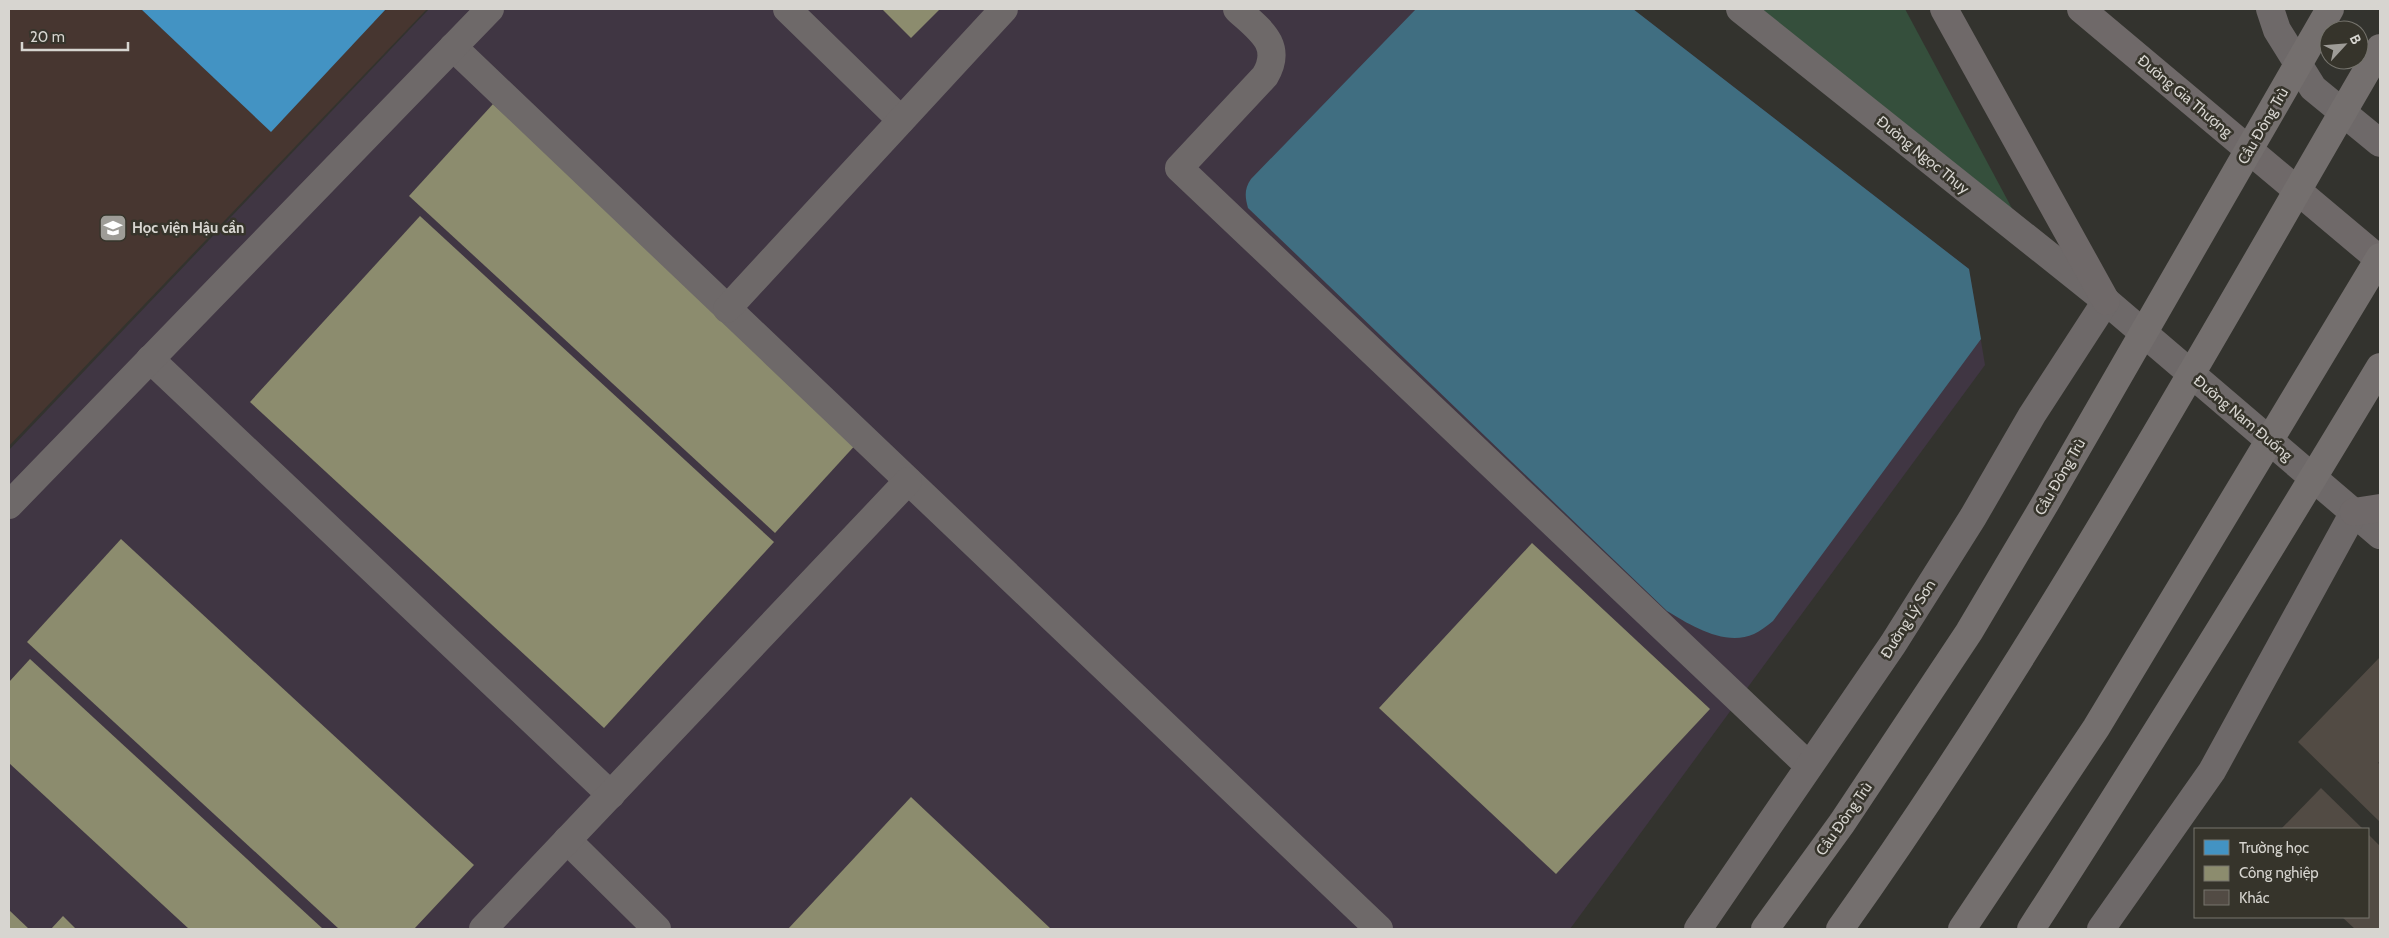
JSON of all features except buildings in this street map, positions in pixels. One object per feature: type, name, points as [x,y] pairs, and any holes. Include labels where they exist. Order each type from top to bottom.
[{"type":"highway","name":"Cầu Đông Trù","points":[[1765,929],[1842,823],[1968,632],[2046,502],[2330,9]]},
{"type":"highway","points":[[1840,929],[1887,862],[2018,661],[2099,529],[2380,48]]},
{"type":"highway","points":[[1962,929],[2096,728],[2380,259]]},
{"type":"highway","points":[[2031,929],[2123,788],[2214,642],[2380,367]]},
{"type":"main road","points":[[1944,9],[2106,301]]},
{"type":"main road","name":"Đường Gia Thượng","points":[[2082,9],[2380,259]]},
{"type":"main road","points":[[2354,512],[2380,508]]},
{"type":"street","points":[[9,505],[490,9]]},
{"type":"street","points":[[787,9],[901,120]]},
{"type":"street","points":[[728,309],[1004,9]]},
{"type":"street","points":[[1236,9],[1267,39],[1272,52],[1272,65],[1265,76],[1178,168],[1809,766]]},
{"type":"street","name":"Đường Ngọc Thụy","points":[[1740,9],[2106,301]]},
{"type":"street","points":[[2270,9],[2277,30],[2313,88],[2380,143]]},
{"type":"street","points":[[453,47],[1379,929]]},
{"type":"street","name":"Đường Lý Sơn","points":[[1698,929],[1893,644],[1973,517],[2032,415],[2106,301]]},
{"type":"street","name":"Đường Nam Đuống","points":[[2106,301],[2380,535]]},
{"type":"street","points":[[150,359],[611,795]]},
{"type":"street","points":[[483,929],[908,481]]},
{"type":"street","points":[[2102,929],[2212,771],[2354,512]]},
{"type":"street","points":[[567,840],[657,929]]},
{"type":"shaded area","name":"Học viện Hậu cần","points":[[9,9],[427,9],[9,446]]},
{"type":"shaded area","points":[[429,9],[1633,9],[1969,269],[1985,365],[1570,929],[9,929],[9,450]]},
{"type":"green space","points":[[1759,9],[1905,9],[2015,214]]},
{"type":"water","points":[[1416,9],[1633,9],[1969,269],[1981,339],[1773,621],[1756,633],[1731,638],[1720,636],[1697,628],[1667,611],[1248,208],[1246,193],[1251,179]]},
{"type":"place","name":"Học viện Hậu cần","points":[[113,228]]}]
